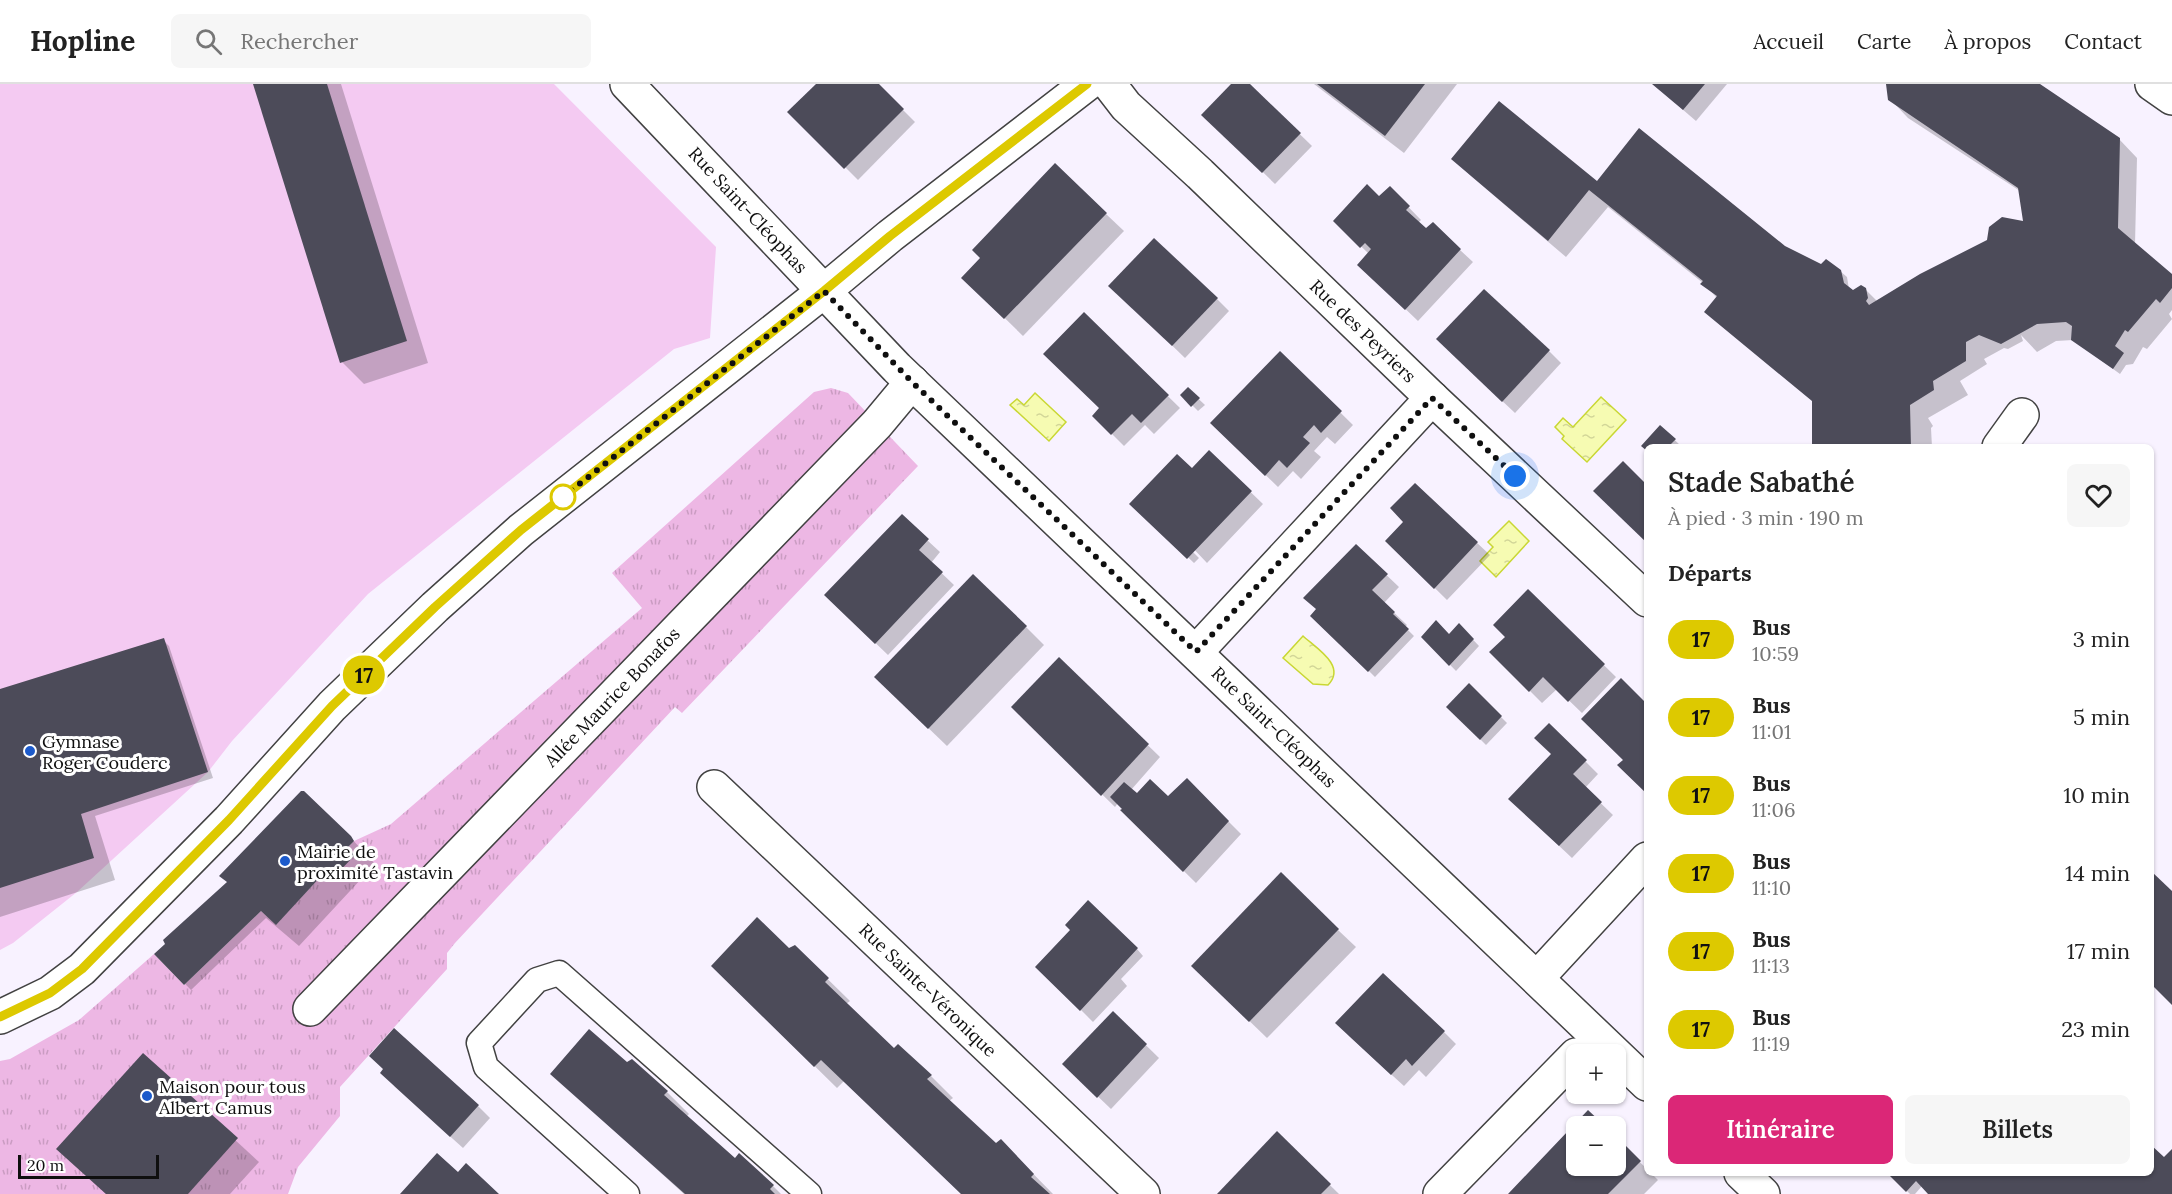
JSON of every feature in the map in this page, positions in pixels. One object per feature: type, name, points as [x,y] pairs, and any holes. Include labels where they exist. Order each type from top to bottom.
[{"type":"street","name":"Rue Saint-Cléophas","points":[[627,84],[912,382],[1537,978],[1580,1044]]},
{"type":"street","points":[[0,1017],[50,993],[82,969],[229,820],[332,706],[435,607],[521,530],[824,291],[890,236],[1087,84]]},
{"type":"street","name":"Rue des Peyriers","points":[[1109,84],[1126,106],[1644,597]]},
{"type":"street","points":[[2152,84],[2172,98]]},
{"type":"street","name":"Allée Maurice Bonafos","points":[[310,1009],[877,424],[912,382]]},
{"type":"street","points":[[1196,652],[1432,398]]},
{"type":"street","points":[[2002,444],[2022,414]]},
{"type":"street","name":"Rue Sainte-Véronique","points":[[714,787],[1143,1194]]},
{"type":"street","points":[[1537,978],[1644,862]]},
{"type":"street","points":[[1440,1194],[1566,1065]]},
{"type":"street","name":"Rue Saint-Cléophas","points":[[1626,1072],[1644,1082]]},
{"type":"street","points":[[1744,1176],[1763,1194]]},
{"type":"lane","points":[[627,1194],[486,1067],[479,1043],[537,980],[559,973],[809,1194]]},
{"type":"green space","points":[[831,388],[848,393],[918,466],[682,713],[675,707],[455,943],[447,953],[447,969],[340,1087],[340,1116],[298,1167],[288,1194],[0,1194],[0,1061],[10,1059],[79,1020],[154,954],[184,985],[261,911],[276,924],[354,841],[391,824],[642,608],[612,573],[814,392]]},
{"type":"shaded area","points":[[0,84],[554,84],[716,247],[710,338],[674,349],[368,594],[232,741],[208,772],[77,892],[13,943],[0,950]]},
{"type":"water","points":[[1035,393],[1066,422],[1049,441],[1010,405],[1017,399],[1024,405]]},
{"type":"water","points":[[1601,397],[1626,420],[1587,462],[1562,439],[1564,436],[1555,427],[1563,418],[1573,427]]},
{"type":"water","points":[[1509,521],[1529,541],[1496,577],[1480,561],[1493,547],[1488,542]]},
{"type":"water","points":[[1303,636],[1332,664],[1333,678],[1328,685],[1313,684],[1283,658]]},
{"type":"building","points":[[253,84],[327,84],[407,341],[340,363]]},
{"type":"building","points":[[816,84],[879,84],[904,109],[844,169],[787,112]]},
{"type":"building","points":[[1231,84],[1250,84],[1301,133],[1262,173],[1201,115]]},
{"type":"building","points":[[1317,84],[1425,84],[1385,136]]},
{"type":"building","points":[[1652,84],[1705,84],[1683,110]]},
{"type":"building","points":[[1886,84],[2040,84],[2120,138],[2118,228],[2172,274],[2172,288],[2160,303],[2156,299],[2128,332],[2125,330],[2115,346],[2124,353],[2113,369],[2071,340],[2072,326],[2066,322],[2037,324],[2001,344],[1979,335],[1966,342],[1966,361],[1933,381],[1934,390],[1910,405],[1911,444],[1812,444],[1812,401],[1704,312],[1717,296],[1700,284],[1703,281],[1589,190],[1548,241],[1451,159],[1499,101],[1597,181],[1639,128],[1785,246],[1821,264],[1826,259],[1841,270],[1844,283],[1853,290],[1861,285],[1866,288],[1868,298],[1866,301],[1869,305],[1920,274],[1987,240],[1989,227],[2002,217],[2023,221],[2018,188],[1888,100]]},
{"type":"building","points":[[1055,163],[1107,213],[1004,319],[961,278],[980,258],[972,250]]},
{"type":"building","points":[[1367,184],[1379,196],[1390,186],[1410,206],[1406,210],[1426,228],[1433,222],[1461,249],[1405,310],[1357,265],[1371,249],[1365,243],[1360,248],[1333,221]]},
{"type":"building","points":[[1154,238],[1218,298],[1172,346],[1108,286]]},
{"type":"building","points":[[1484,289],[1550,350],[1502,402],[1436,339]]},
{"type":"building","points":[[1084,312],[1169,395],[1141,423],[1132,414],[1111,435],[1092,416],[1099,408],[1043,354]]},
{"type":"building","points":[[1280,351],[1342,411],[1321,433],[1314,425],[1303,437],[1310,443],[1287,468],[1279,460],[1265,476],[1210,423]]},
{"type":"building","points":[[1188,387],[1200,398],[1191,407],[1180,395]]},
{"type":"building","points":[[1660,425],[1676,439],[1671,444],[1644,444],[1644,448],[1641,446]]},
{"type":"building","points":[[1209,450],[1252,491],[1187,559],[1129,504],[1177,454],[1192,468]]},
{"type":"building","points":[[1623,461],[1644,482],[1644,540],[1593,491]]},
{"type":"building","points":[[1415,483],[1478,542],[1434,589],[1385,541],[1403,522],[1390,508]]},
{"type":"building","points":[[902,514],[929,539],[919,550],[943,572],[875,644],[824,595]]},
{"type":"building","points":[[1356,544],[1388,574],[1372,590],[1409,629],[1368,672],[1310,616],[1316,609],[1303,598]]},
{"type":"building","points":[[973,574],[1027,626],[928,729],[874,677]]},
{"type":"building","points":[[1528,589],[1605,664],[1568,702],[1543,677],[1529,692],[1489,652],[1505,637],[1493,625]]},
{"type":"building","points":[[1436,620],[1449,634],[1459,623],[1474,639],[1449,666],[1421,637]]},
{"type":"building","points":[[164,638],[208,772],[81,814],[94,858],[0,888],[0,689]]},
{"type":"building","points":[[1059,657],[1149,744],[1101,796],[1011,707]]},
{"type":"building","points":[[1621,678],[1644,701],[1644,791],[1617,765],[1623,760],[1581,719]]},
{"type":"building","points":[[1469,683],[1502,716],[1480,740],[1446,707]]},
{"type":"building","points":[[1549,723],[1587,760],[1573,774],[1602,802],[1559,846],[1508,799],[1551,754],[1534,738]]},
{"type":"building","points":[[1187,778],[1229,821],[1183,872],[1120,810],[1122,809],[1110,797],[1124,782],[1137,793],[1150,779],[1168,796]]},
{"type":"building","name":"Mairie de proximité Tastavin","points":[[301,791],[304,791],[351,836],[354,841],[347,848],[355,855],[331,880],[323,874],[276,925],[261,911],[184,985],[154,954],[165,944],[163,940],[227,882],[219,876]]},
{"type":"building","points":[[1281,872],[1339,929],[1249,1022],[1191,966]]},
{"type":"building","points":[[2154,874],[2172,891],[2172,1005],[2154,987]]},
{"type":"building","points":[[1088,900],[1138,948],[1080,1011],[1035,967],[1070,930],[1065,925]]},
{"type":"building","points":[[757,917],[789,948],[795,945],[829,978],[825,982],[894,1048],[898,1044],[932,1075],[927,1079],[996,1143],[1001,1139],[1034,1174],[1031,1177],[1050,1194],[961,1194],[821,1060],[814,1067],[711,966]]},
{"type":"building","points":[[1383,973],[1445,1031],[1412,1066],[1406,1059],[1391,1075],[1335,1023]]},
{"type":"building","points":[[1113,1011],[1147,1044],[1097,1098],[1062,1064]]},
{"type":"building","points":[[394,1028],[479,1105],[450,1137],[380,1073],[383,1069],[369,1056]]},
{"type":"building","points":[[589,1029],[627,1062],[632,1059],[668,1091],[664,1095],[735,1158],[739,1153],[774,1185],[770,1189],[775,1194],[685,1194],[550,1074]]},
{"type":"building","name":"Maison pour tous Albert Camus","points":[[143,1053],[238,1138],[188,1194],[106,1194],[56,1149]]},
{"type":"building","points":[[1588,1110],[1594,1116],[1582,1116]]},
{"type":"building","points":[[1277,1131],[1331,1184],[1321,1194],[1217,1194]]},
{"type":"building","points":[[1566,1133],[1566,1176],[1626,1176],[1608,1194],[1508,1194]]},
{"type":"building","points":[[1626,1146],[1641,1161],[1626,1176]]},
{"type":"building","points":[[2154,1148],[2164,1157],[2172,1149],[2172,1194],[1928,1194],[1916,1181],[1906,1192],[1890,1176],[2154,1176]]},
{"type":"building","points":[[437,1153],[458,1172],[466,1163],[499,1194],[400,1194]]},
{"type":"bus line","name":"17","points":[[0,1017],[50,993],[82,969],[229,820],[332,706],[435,607],[521,530],[824,291],[890,236],[1087,84]]},
{"type":"place","name":"Gymnase Roger Couderc","points":[[30,751]]},
{"type":"place","name":"Mairie de proximité Tastavin","points":[[285,861]]},
{"type":"place","name":"Maison pour tous Albert Camus","points":[[147,1096]]},
{"type":"route","points":[[563,497],[824,291],[912,382],[1196,652],[1432,398],[1515,476]]}]
